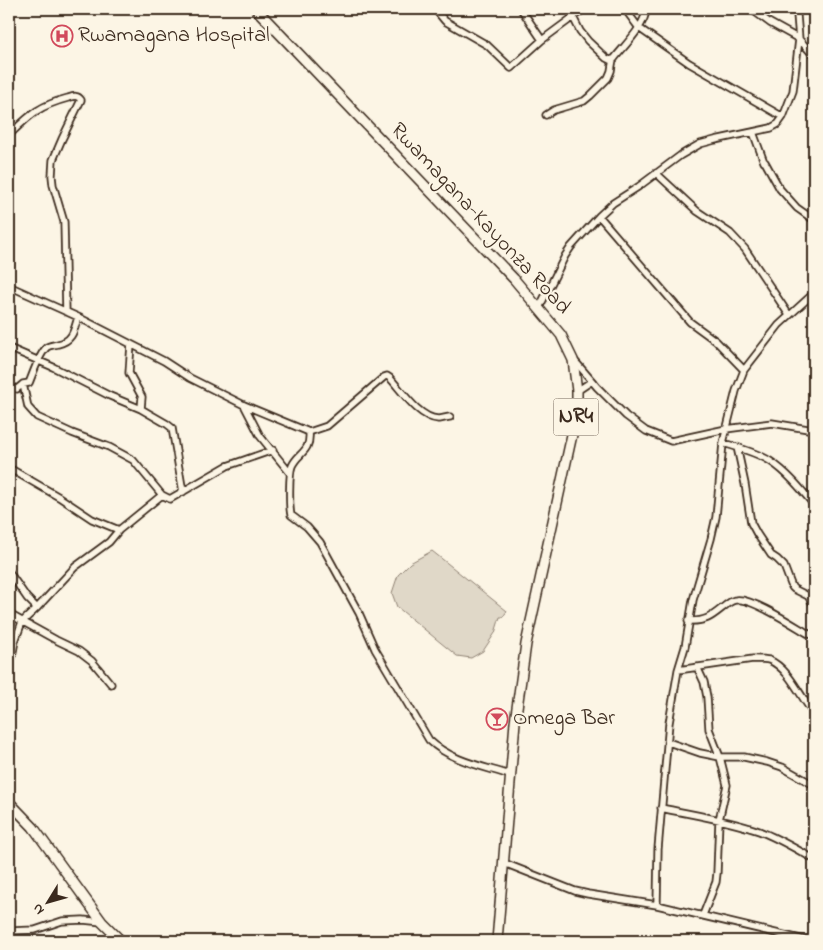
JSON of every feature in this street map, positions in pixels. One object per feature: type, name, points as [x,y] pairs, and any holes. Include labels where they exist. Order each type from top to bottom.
[{"type":"highway","name":"Rwamagana-Kayonza Road","points":[[256,9],[507,272],[561,335],[573,360],[577,392],[577,412],[526,644],[517,704],[497,941]]},
{"type":"highway","points":[[9,802],[33,827],[102,922],[121,941]]},
{"type":"street","points":[[435,9],[445,22],[487,45],[511,68],[542,40],[584,9]]},
{"type":"street","points":[[521,9],[542,40]]},
{"type":"street","points":[[569,9],[580,31],[588,41],[606,58],[613,59]]},
{"type":"street","points":[[624,9],[639,28],[689,63],[783,118]]},
{"type":"street","points":[[546,115],[554,110],[584,101],[608,78],[613,59],[639,28],[646,9]]},
{"type":"street","points":[[751,9],[799,39],[814,56]]},
{"type":"street","points":[[539,308],[571,247],[613,203],[681,154],[700,144],[771,128],[778,124],[783,118],[793,91],[799,39],[795,9]]},
{"type":"street","points":[[9,135],[38,109],[73,96],[80,98],[81,100],[54,160],[52,176],[64,222],[66,312]]},
{"type":"street","points":[[754,132],[764,162],[780,189],[796,208],[814,220]]},
{"type":"street","points":[[656,173],[697,211],[730,233],[745,249],[789,315]]},
{"type":"street","points":[[599,216],[690,322],[716,341],[744,370]]},
{"type":"street","points":[[9,286],[78,317],[164,360],[190,378],[244,405],[309,432],[327,426],[387,376],[423,414],[438,418],[450,417]]},
{"type":"street","points":[[657,905],[658,849],[669,722],[678,670],[685,647],[692,600],[716,517],[726,429],[744,370],[779,325],[814,293]]},
{"type":"street","points":[[9,387],[18,389],[23,384],[29,383],[38,361],[46,348],[68,341],[78,317]]},
{"type":"street","points":[[131,344],[128,373],[142,397],[141,409]]},
{"type":"street","points":[[9,348],[141,409],[172,428],[183,492]]},
{"type":"street","points":[[573,360],[626,416],[646,431],[671,441],[726,429],[772,424],[814,430]]},
{"type":"street","points":[[577,392],[592,381]]},
{"type":"street","points":[[23,384],[28,407],[37,416],[72,433],[109,447],[133,460],[162,495],[170,499],[227,466],[273,450]]},
{"type":"street","points":[[244,405],[260,436],[290,473]]},
{"type":"street","points":[[309,432],[310,440],[304,452],[292,466],[290,473],[291,515],[307,527],[320,542],[359,613],[375,649],[429,740],[446,753],[481,767],[510,775]]},
{"type":"street","points":[[723,443],[769,460],[790,477],[814,505]]},
{"type":"street","points":[[737,447],[751,522],[771,554],[784,566],[792,587],[808,596],[814,605]]},
{"type":"street","points":[[9,468],[92,519],[119,530]]},
{"type":"street","points":[[9,673],[15,641],[22,622],[75,567],[109,542],[119,530],[162,495]]},
{"type":"street","points":[[9,572],[27,598],[37,608]]},
{"type":"street","points":[[688,621],[703,621],[710,618],[730,602],[737,599],[746,600],[814,635]]},
{"type":"street","points":[[9,614],[79,651],[92,661],[111,684]]},
{"type":"street","points":[[678,670],[753,659],[772,661],[787,675],[814,714]]},
{"type":"street","points":[[697,667],[704,682],[707,697],[709,729],[720,757],[727,785],[719,820],[716,882],[703,915]]},
{"type":"street","points":[[668,742],[700,753],[720,757],[744,756],[767,762],[782,767],[814,785]]},
{"type":"street","points":[[662,808],[760,831],[814,859]]},
{"type":"street","points":[[504,863],[575,891],[657,905],[809,941]]},
{"type":"street","points":[[9,931],[35,930],[62,920],[102,922]]},
{"type":"shaded area","points":[[432,551],[507,611],[503,617],[500,617],[495,633],[483,651],[471,658],[457,656],[397,607],[392,593],[398,575],[410,563]]},
{"type":"place","name":"Rwamagana Hospital","points":[[62,36]]},
{"type":"place","name":"Omega Bar","points":[[497,719]]}]
